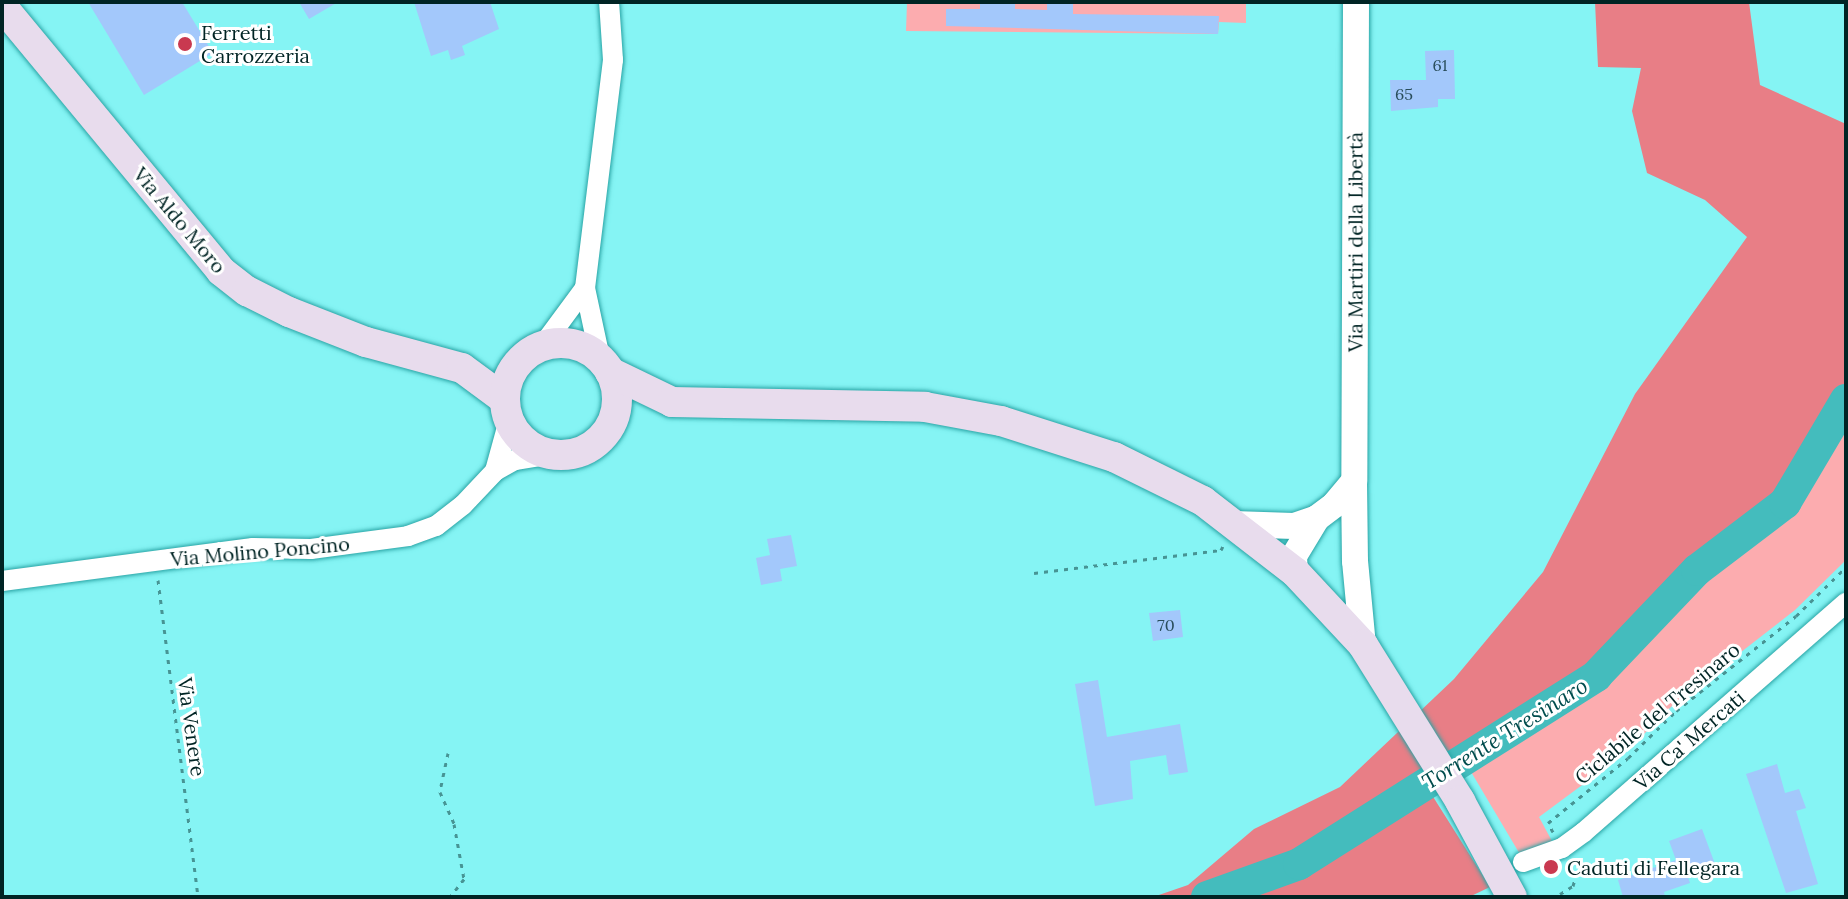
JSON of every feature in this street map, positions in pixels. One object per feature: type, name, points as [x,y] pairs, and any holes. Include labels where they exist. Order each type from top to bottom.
[{"type":"main road","name":"Via Aldo Moro","points":[[2,6],[221,271],[247,291],[289,312],[366,342],[462,368],[506,410]]},
{"type":"main road","points":[[605,365],[617,392],[611,423],[593,445],[566,455],[552,454],[526,443],[506,410],[513,368],[536,349],[573,343],[605,365],[672,402]]},
{"type":"main road","name":"Via Aldo Moro","points":[[462,368],[536,349]]},
{"type":"main road","points":[[611,423],[672,402],[925,407],[1001,421],[1114,457],[1203,501],[1295,572],[1363,645],[1512,879]]},
{"type":"street","points":[[605,365],[585,288],[613,60],[609,2]]},
{"type":"street","name":"Via Martiri della Libertà","points":[[1356,2],[1354,481],[1355,561],[1363,645]]},
{"type":"street","points":[[536,349],[585,288]]},
{"type":"street","name":"Via Molino Poncino","points":[[495,471],[506,410]]},
{"type":"street","name":"Via Molino Poncino","points":[[2,581],[253,548],[311,549],[408,536],[436,526],[463,505],[495,471],[515,460],[552,454]]},
{"type":"street","points":[[1233,524],[1294,526],[1317,518],[1334,505],[1354,481]]},
{"type":"street","points":[[1295,572],[1294,556],[1317,518]]},
{"type":"street","name":"Via Ca' Mercati","points":[[1512,879],[1562,848],[1846,603]]},
{"type":"path","points":[[1034,573],[1221,550],[1233,524]]},
{"type":"path","name":"Via Venere","points":[[156,561],[198,897]]},
{"type":"path","name":"Ciclabile del Tresinaro","points":[[1560,894],[1573,886],[1576,875],[1548,823],[1628,758],[1676,711],[1796,616],[1846,567]]},
{"type":"path","points":[[448,753],[440,792],[454,824],[464,879],[450,897]]},
{"type":"shaded area","points":[[907,2],[1246,2],[1246,23],[1219,22],[1218,34],[906,31]]},
{"type":"shaded area","points":[[1595,2],[1749,2],[1760,85],[1846,124],[1846,400],[1785,503],[1697,570],[1596,676],[1425,784],[1490,887],[1469,897],[1153,897],[1188,885],[1254,829],[1340,787],[1454,679],[1543,572],[1635,394],[1747,237],[1705,200],[1647,173],[1632,111],[1641,68],[1598,67]]},
{"type":"shaded area","points":[[1846,400],[1846,560],[1795,610],[1673,705],[1624,754],[1539,817],[1553,843],[1521,856],[1464,760],[1596,676],[1697,570],[1785,503]]},
{"type":"building","points":[[88,2],[182,2],[213,53],[144,95]]},
{"type":"building","points":[[299,2],[338,2],[309,19]]},
{"type":"building","points":[[414,2],[490,2],[499,29],[462,46],[465,55],[451,60],[448,50],[431,56]]},
{"type":"building","points":[[980,2],[1015,2],[1015,9],[1047,10],[1047,2],[1073,2],[1073,14],[1219,16],[1218,34],[946,26],[946,9],[980,9]]},
{"type":"building","points":[[1454,50],[1455,99],[1438,99],[1438,107],[1391,111],[1390,80],[1426,80],[1425,51]]},
{"type":"building","points":[[791,535],[797,566],[780,569],[782,581],[761,585],[756,558],[770,555],[767,539]]},
{"type":"building","points":[[1180,610],[1183,637],[1153,641],[1149,613]]},
{"type":"building","points":[[1098,680],[1107,737],[1180,724],[1188,772],[1169,775],[1166,755],[1130,761],[1133,799],[1095,806],[1075,684]]},
{"type":"building","points":[[1777,764],[1785,793],[1799,789],[1806,808],[1796,811],[1818,884],[1786,893],[1746,774]]},
{"type":"building","points":[[1702,829],[1715,864],[1687,874],[1690,883],[1664,892],[1665,897],[1623,897],[1618,880],[1676,860],[1669,841]]},
{"type":"waterway","name":"Torrente Tresinaro","points":[[1207,897],[1299,864],[1596,676],[1697,570],[1785,503],[1846,400]]},
{"type":"place","name":"Ferretti Carrozzeria","points":[[185,44]]},
{"type":"place","name":"Caduti di Fellegara","points":[[1551,867]]}]
